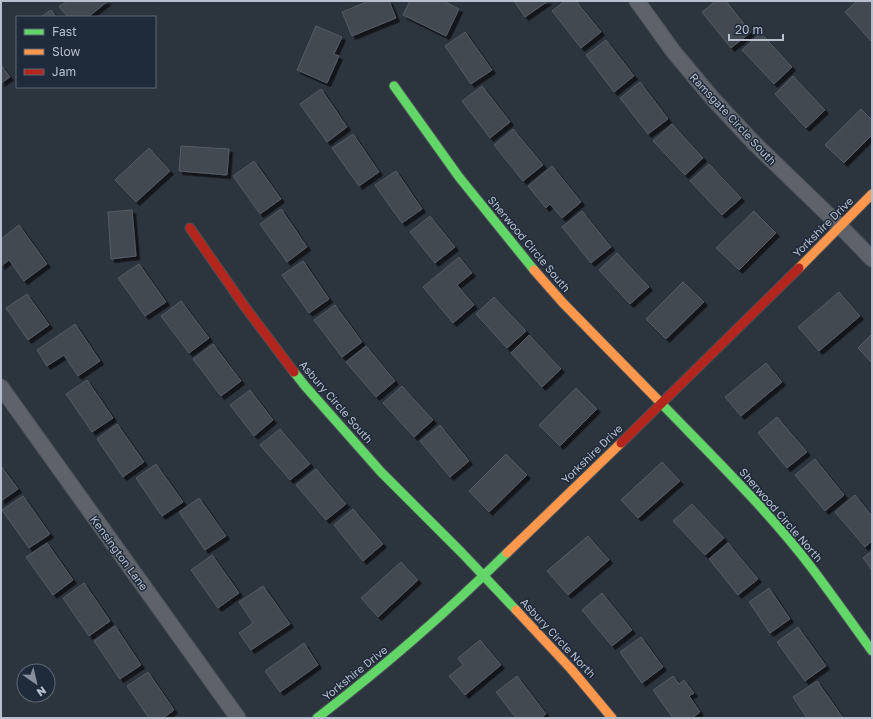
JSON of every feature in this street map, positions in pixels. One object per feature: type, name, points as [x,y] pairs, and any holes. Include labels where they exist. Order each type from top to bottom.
[{"type":"street","name":"Ramsgate Circle South","points":[[637,1],[672,51],[713,99],[754,143],[872,259]]},
{"type":"street","name":"Sherwood Circle South","points":[[394,86],[459,177],[525,260],[563,303],[661,403]]},
{"type":"street","name":"Yorkshire Drive","points":[[317,718],[407,646],[483,576],[661,403],[872,194]]},
{"type":"street","name":"Asbury Circle South","points":[[190,228],[245,307],[305,386],[381,472],[483,576]]},
{"type":"street","name":"Kensington Lane","points":[[1,387],[238,718]]},
{"type":"street","name":"Sherwood Circle North","points":[[661,403],[740,485],[774,523],[811,567],[872,651]]},
{"type":"street","name":"Asbury Circle North","points":[[483,576],[571,669],[612,718]]},
{"type":"building","points":[[67,1],[108,1],[89,16],[67,16],[59,7]]},
{"type":"building","points":[[366,1],[389,1],[396,18],[352,36],[342,12],[367,2]]},
{"type":"building","points":[[410,1],[443,1],[459,9],[446,36],[403,15]]},
{"type":"building","points":[[514,1],[548,1],[525,17]]},
{"type":"building","points":[[565,1],[576,1],[601,32],[581,48],[552,11]]},
{"type":"building","points":[[716,1],[726,1],[751,32],[731,48],[702,12]]},
{"type":"building","points":[[857,1],[872,1],[872,42],[845,12]]},
{"type":"building","points":[[51,10],[55,16],[42,16]]},
{"type":"building","points":[[316,26],[342,37],[334,54],[339,56],[327,83],[297,70]]},
{"type":"building","points":[[465,32],[492,70],[471,84],[445,46]]},
{"type":"building","points":[[761,33],[792,67],[774,84],[742,50]]},
{"type":"building","points":[[606,40],[634,76],[614,92],[586,55]]},
{"type":"building","points":[[1,65],[10,77],[1,83]]},
{"type":"building","points":[[793,76],[825,110],[806,128],[775,94]]},
{"type":"building","points":[[640,82],[668,119],[648,134],[620,98]]},
{"type":"building","points":[[482,86],[510,122],[490,138],[462,101]]},
{"type":"building","points":[[321,89],[347,127],[327,142],[300,104]]},
{"type":"building","points":[[861,109],[872,120],[872,135],[844,163],[825,145]]},
{"type":"building","points":[[672,124],[703,158],[685,175],[653,141]]},
{"type":"building","points":[[513,129],[543,165],[523,181],[494,145]]},
{"type":"building","points":[[353,134],[379,172],[359,186],[332,148]]},
{"type":"building","points":[[181,146],[229,149],[227,175],[179,171]]},
{"type":"building","points":[[149,148],[170,171],[136,202],[115,180]]},
{"type":"building","points":[[254,161],[281,199],[260,214],[233,176]]},
{"type":"building","points":[[709,164],[741,198],[722,215],[690,181]]},
{"type":"building","points":[[552,166],[581,202],[562,218],[550,204],[546,208],[528,186]]},
{"type":"building","points":[[396,171],[422,209],[402,223],[375,185]]},
{"type":"building","points":[[281,209],[307,247],[287,262],[260,224]]},
{"type":"building","points":[[132,210],[136,256],[111,259],[108,212]]},
{"type":"building","points":[[582,211],[611,247],[591,263],[562,227]]},
{"type":"building","points":[[754,211],[776,233],[739,270],[716,248]]},
{"type":"building","points":[[430,216],[455,247],[435,263],[410,232]]},
{"type":"building","points":[[19,225],[47,264],[24,281],[9,260],[1,266],[1,239]]},
{"type":"building","points":[[617,253],[649,287],[630,304],[599,270]]},
{"type":"building","points":[[459,257],[472,273],[457,285],[474,305],[453,323],[423,287]]},
{"type":"building","points":[[303,261],[329,299],[309,313],[282,275]]},
{"type":"building","points":[[139,264],[166,302],[145,316],[118,278]]},
{"type":"building","points":[[683,282],[704,302],[666,339],[646,319]]},
{"type":"building","points":[[839,292],[860,316],[819,351],[798,327]]},
{"type":"building","points":[[27,294],[49,325],[28,340],[6,308]]},
{"type":"building","points":[[494,297],[526,331],[507,348],[476,314]]},
{"type":"building","points":[[181,301],[209,338],[189,353],[161,316]]},
{"type":"building","points":[[335,305],[362,342],[342,357],[314,320]]},
{"type":"building","points":[[75,324],[100,361],[78,376],[64,355],[47,366],[37,350]]},
{"type":"building","points":[[872,334],[872,363],[858,348]]},
{"type":"building","points":[[529,335],[561,369],[542,387],[511,353]]},
{"type":"building","points":[[213,344],[241,381],[221,396],[193,359]]},
{"type":"building","points":[[366,346],[395,381],[376,397],[346,362]]},
{"type":"building","points":[[766,363],[782,382],[741,416],[725,397]]},
{"type":"building","points":[[87,380],[113,418],[92,432],[66,394]]},
{"type":"building","points":[[402,386],[433,420],[414,437],[383,403]]},
{"type":"building","points":[[576,388],[597,409],[560,446],[539,425]]},
{"type":"building","points":[[250,390],[273,420],[254,436],[230,405]]},
{"type":"building","points":[[777,417],[807,452],[787,468],[758,433]]},
{"type":"building","points":[[117,424],[144,462],[123,477],[97,439]]},
{"type":"building","points":[[440,425],[469,461],[450,477],[420,441]]},
{"type":"building","points":[[280,429],[310,464],[290,480],[260,445]]},
{"type":"building","points":[[506,454],[527,475],[489,512],[469,491]]},
{"type":"building","points":[[815,459],[844,495],[825,511],[795,475]]},
{"type":"building","points":[[662,462],[680,481],[638,518],[621,500]]},
{"type":"building","points":[[156,464],[183,502],[162,516],[136,478]]},
{"type":"building","points":[[1,466],[18,489],[1,501]]},
{"type":"building","points":[[316,469],[346,504],[326,520],[296,485]]},
{"type":"building","points":[[855,495],[872,516],[872,541],[865,547],[835,512]]},
{"type":"building","points":[[23,496],[50,534],[29,548],[2,510]]},
{"type":"building","points":[[199,498],[226,536],[205,550],[179,512]]},
{"type":"building","points":[[692,504],[724,538],[705,555],[673,521]]},
{"type":"building","points":[[353,509],[383,544],[363,561],[334,525]]},
{"type":"building","points":[[588,536],[609,560],[568,595],[547,571]]},
{"type":"building","points":[[47,543],[73,580],[53,595],[26,557]]},
{"type":"building","points":[[728,543],[758,579],[738,595],[709,559]]},
{"type":"building","points":[[872,551],[872,570],[863,558]]},
{"type":"building","points":[[212,555],[239,593],[218,608],[191,570]]},
{"type":"building","points":[[401,562],[418,580],[378,617],[361,598]]},
{"type":"building","points":[[84,583],[110,621],[89,636],[63,598]]},
{"type":"building","points":[[263,586],[290,624],[251,650],[239,633],[253,623],[239,602]]},
{"type":"building","points":[[769,588],[790,619],[770,633],[749,602]]},
{"type":"building","points":[[602,593],[632,630],[612,646],[582,610]]},
{"type":"building","points":[[115,626],[141,665],[120,679],[94,641]]},
{"type":"building","points":[[798,627],[826,666],[805,681],[777,642]]},
{"type":"building","points":[[641,637],[663,667],[642,683],[620,652]]},
{"type":"building","points":[[480,640],[501,665],[465,695],[449,676],[463,665],[458,658]]},
{"type":"building","points":[[304,643],[318,665],[280,692],[265,671]]},
{"type":"building","points":[[148,672],[174,710],[163,718],[149,718],[127,686]]},
{"type":"building","points":[[517,676],[546,714],[541,718],[516,718],[496,692]]},
{"type":"building","points":[[673,676],[679,684],[684,680],[694,693],[689,696],[700,712],[692,718],[673,718],[653,690]]},
{"type":"building","points":[[817,681],[843,718],[807,718],[793,697]]},
{"type":"traffic: fast","points":[[394,86],[459,177],[534,270]]},
{"type":"traffic: fast","points":[[294,372],[381,472],[462,553],[516,610]]},
{"type":"traffic: fast","points":[[657,399],[737,481],[775,523],[811,567],[872,651]]},
{"type":"traffic: fast","points":[[317,718],[367,679],[415,638],[507,553]]},
{"type":"traffic: slow","points":[[799,268],[872,194]]},
{"type":"traffic: slow","points":[[534,270],[563,303],[657,399]]},
{"type":"traffic: slow","points":[[507,553],[621,443]]},
{"type":"traffic: slow","points":[[516,610],[571,669],[612,718]]},
{"type":"traffic: jam","points":[[190,228],[245,307],[294,372]]},
{"type":"traffic: jam","points":[[621,443],[799,268]]}]
